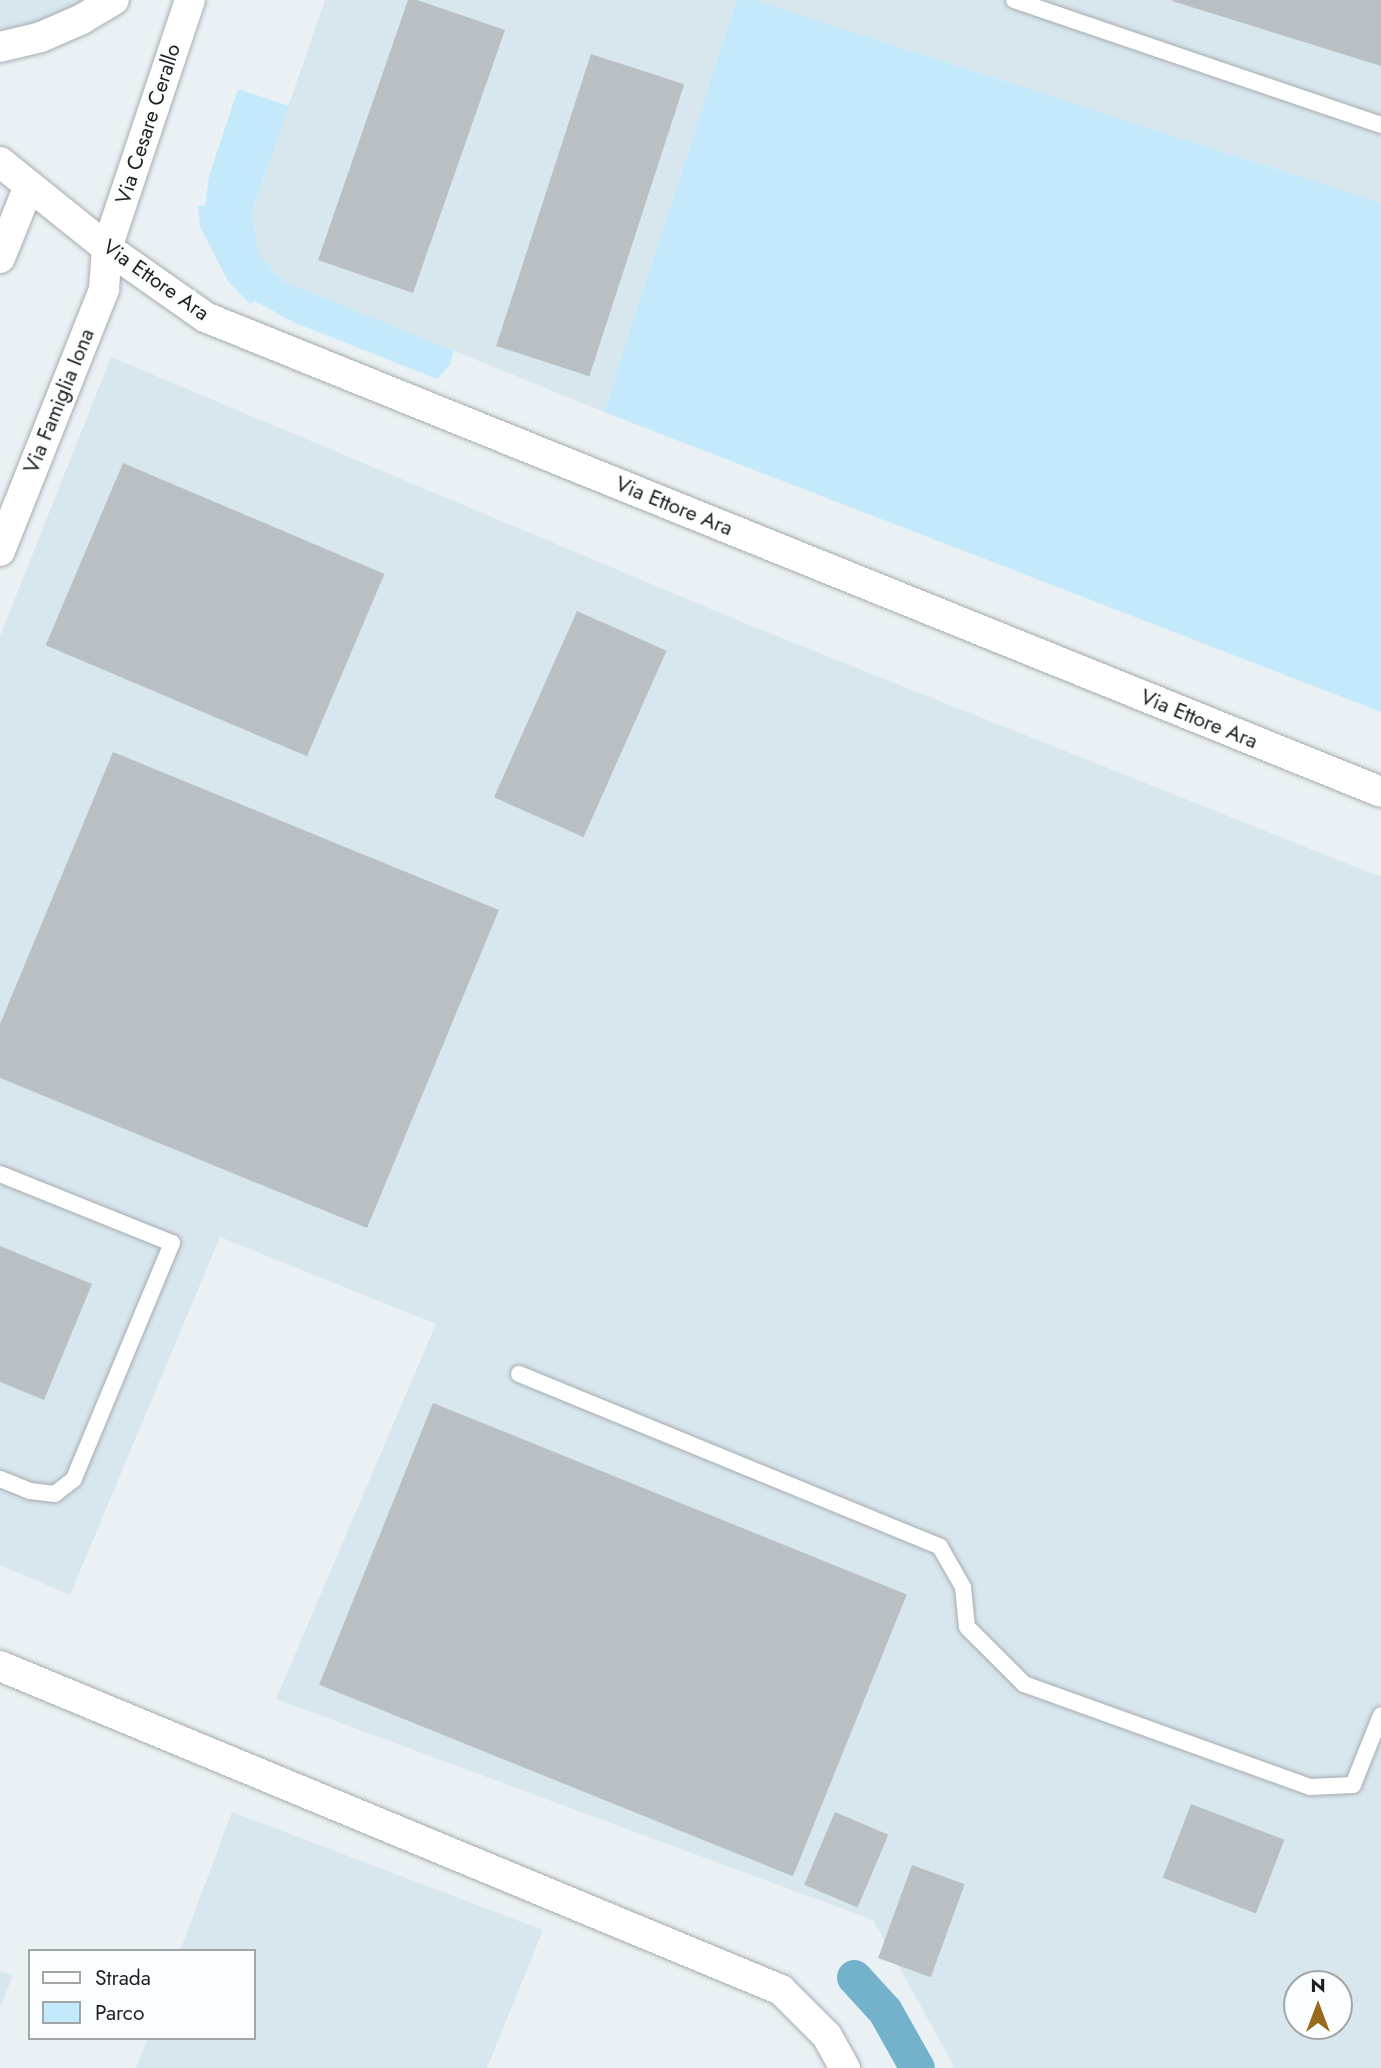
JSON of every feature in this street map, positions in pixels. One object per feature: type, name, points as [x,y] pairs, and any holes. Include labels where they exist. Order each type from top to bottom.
[{"type":"street","points":[[0,47],[41,37],[82,19],[114,0]]},
{"type":"street","name":"Via Cesare Cerallo","points":[[107,248],[190,0]]},
{"type":"street","name":"Via Ettore Ara","points":[[0,162],[107,248],[205,317],[1381,792]]},
{"type":"street","points":[[0,258],[29,186]]},
{"type":"street","name":"Via Famiglia Iona","points":[[0,551],[104,289],[107,248]]},
{"type":"street","points":[[0,1666],[781,1990],[827,2036],[845,2068]]},
{"type":"lane","points":[[1014,0],[1381,125]]},
{"type":"lane","points":[[0,1174],[172,1242],[74,1479],[55,1494],[30,1491],[0,1479]]},
{"type":"lane","points":[[519,1374],[940,1547],[963,1587],[967,1627],[1024,1684],[1310,1787],[1353,1785],[1381,1715]]},
{"type":"shaded area","points":[[0,0],[92,0],[29,26],[0,29]]},
{"type":"shaded area","points":[[325,0],[737,0],[604,412],[283,281],[258,253],[252,212]]},
{"type":"shaded area","points":[[754,0],[1381,0],[1381,203]]},
{"type":"shaded area","points":[[111,357],[737,620],[1381,877],[1381,2068],[955,2068],[873,1920],[276,1699],[436,1324],[220,1237],[70,1595],[0,1565],[0,636]]},
{"type":"shaded area","points":[[232,1812],[543,1930],[487,2068],[136,2068],[147,2040],[256,2040],[256,1949],[181,1949]]},
{"type":"shaded area","points":[[0,1971],[13,1976],[0,2007]]},
{"type":"green space","points":[[737,0],[754,0],[1381,203],[1381,712],[604,412]]},
{"type":"green space","points":[[238,89],[289,106],[252,211],[258,253],[283,281],[454,351],[450,365],[437,379],[293,322],[255,301],[250,304],[228,281],[200,227],[198,206],[205,206],[209,176]]},
{"type":"building","points":[[408,0],[417,0],[505,30],[413,293],[318,260]]},
{"type":"building","points":[[1172,0],[1381,0],[1381,66],[1172,1]]},
{"type":"building","points":[[591,54],[684,84],[589,376],[496,346]]},
{"type":"building","points":[[123,463],[384,574],[307,756],[46,645]]},
{"type":"building","points":[[577,611],[667,651],[584,837],[494,797]]},
{"type":"building","points":[[113,752],[499,910],[367,1228],[0,1078],[0,1024]]},
{"type":"building","points":[[0,1246],[92,1284],[44,1400],[0,1382]]},
{"type":"building","points":[[433,1403],[907,1594],[793,1876],[319,1685]]},
{"type":"building","points":[[1191,1804],[1284,1840],[1256,1914],[1163,1878]]},
{"type":"building","points":[[835,1812],[888,1835],[858,1907],[804,1885]]},
{"type":"building","points":[[912,1865],[965,1884],[931,1977],[878,1958]]},
{"type":"waterway","points":[[854,1977],[885,2011],[917,2068]]}]
